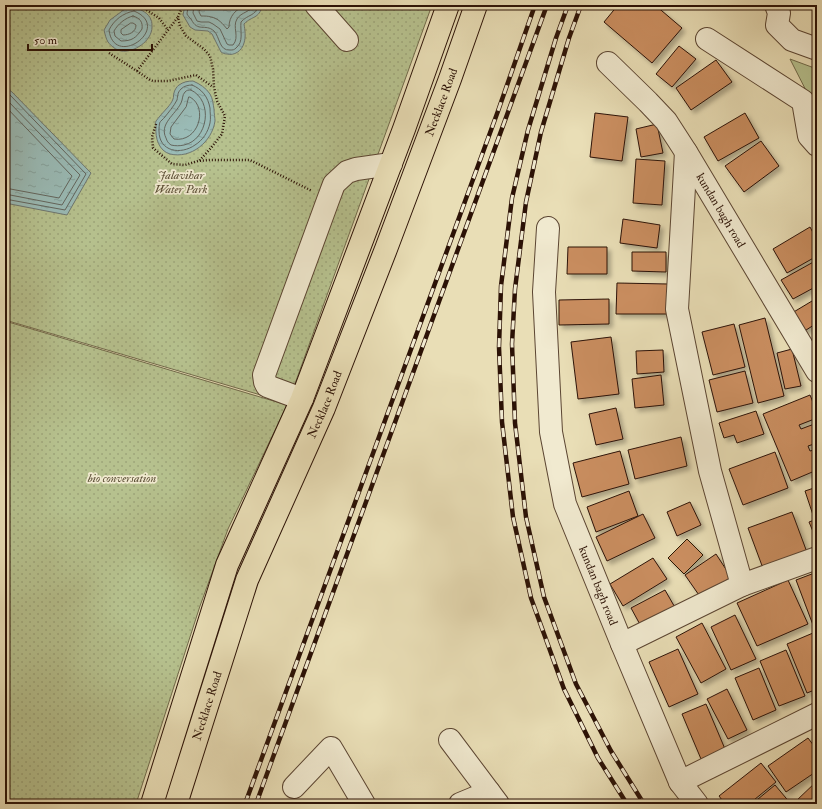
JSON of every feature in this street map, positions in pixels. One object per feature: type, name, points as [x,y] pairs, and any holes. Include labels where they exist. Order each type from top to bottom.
[{"type":"main road","name":"Necklace Road","points":[[152,804],[227,565],[302,399],[404,129],[448,5]]},
{"type":"main road","name":"Necklace Road","points":[[176,804],[247,580],[324,408],[386,249],[450,79],[476,5]]},
{"type":"main road","points":[[425,70],[450,79]]},
{"type":"main road","points":[[404,129],[428,137]]},
{"type":"street","points":[[316,5],[347,40]]},
{"type":"street","points":[[776,5],[779,13],[777,25],[792,40],[817,49]]},
{"type":"street","points":[[706,39],[803,101],[809,136],[817,145]]},
{"type":"street","name":"kundan bagh road","points":[[608,63],[666,121],[817,371]]},
{"type":"street","points":[[686,152],[677,309],[710,471],[742,585]]},
{"type":"street","points":[[302,399],[267,386],[264,375],[328,200],[334,184],[347,172],[356,168],[390,164]]},
{"type":"street","name":"kundan bagh road","points":[[548,228],[544,292],[551,432],[565,504],[680,782],[697,804]]},
{"type":"street","points":[[622,644],[742,585],[817,558]]},
{"type":"street","points":[[680,782],[814,721]]},
{"type":"street","points":[[450,740],[494,798],[460,804]]},
{"type":"street","points":[[294,786],[331,748],[364,804]]},
{"type":"path","points":[[139,5],[159,18],[168,30]]},
{"type":"path","points":[[137,70],[178,17],[182,5]]},
{"type":"path","points":[[178,17],[180,26],[186,36],[204,49],[210,56],[217,101],[225,116],[222,134],[198,161]]},
{"type":"path","points":[[110,53],[153,81],[168,81],[196,75],[214,87]]},
{"type":"path","points":[[156,124],[152,137],[153,148],[172,164],[185,165],[198,161],[210,160],[250,160],[328,200]]},
{"type":"green space","name":"Jalavihar Water Park","points":[[5,5],[432,5],[288,403],[5,320]]},
{"type":"green space","points":[[790,59],[817,69],[817,112]]},
{"type":"green space","name":"bio conversation","points":[[5,321],[287,405],[228,529],[200,606],[136,804],[5,804]]},
{"type":"water","points":[[185,5],[263,5],[257,15],[244,24],[245,38],[240,51],[235,54],[224,54],[221,52],[212,34],[208,31],[195,30],[190,27],[183,15]]},
{"type":"water","points":[[135,7],[144,12],[150,18],[152,24],[151,32],[146,41],[137,48],[121,51],[114,48],[108,42],[104,30],[110,20],[125,9]]},
{"type":"water","points":[[187,81],[193,81],[205,88],[211,96],[215,120],[213,129],[205,142],[193,151],[178,155],[170,154],[163,150],[158,144],[156,122],[171,103],[177,86]]},
{"type":"water","points":[[5,87],[12,92],[91,173],[67,215],[5,203]]},
{"type":"building","points":[[618,5],[655,5],[682,28],[652,63],[604,22]]},
{"type":"building","points":[[679,46],[696,59],[672,87],[656,74]]},
{"type":"building","points":[[716,60],[732,82],[691,110],[676,88]]},
{"type":"building","points":[[595,113],[628,117],[622,161],[590,157]]},
{"type":"building","points":[[745,113],[759,138],[718,161],[704,137]]},
{"type":"building","points":[[657,124],[663,153],[641,157],[636,129]]},
{"type":"building","points":[[761,141],[779,166],[744,192],[725,166]]},
{"type":"building","points":[[636,159],[665,161],[662,205],[633,203]]},
{"type":"building","points":[[623,219],[660,225],[657,248],[620,243]]},
{"type":"building","points":[[810,227],[817,240],[817,256],[787,273],[773,249]]},
{"type":"building","points":[[568,247],[607,247],[607,274],[567,274]]},
{"type":"building","points":[[632,252],[666,252],[666,272],[632,271]]},
{"type":"building","points":[[817,260],[817,286],[793,299],[781,280]]},
{"type":"building","points":[[617,283],[668,284],[668,314],[616,314]]},
{"type":"building","points":[[817,298],[817,323],[803,332],[792,313]]},
{"type":"building","points":[[609,299],[609,324],[559,325],[559,300]]},
{"type":"building","points":[[765,318],[784,396],[758,403],[739,325]]},
{"type":"building","points":[[734,324],[745,367],[713,375],[702,332]]},
{"type":"building","points":[[611,337],[619,394],[578,399],[571,342]]},
{"type":"building","points":[[792,349],[801,386],[785,389],[777,353]]},
{"type":"building","points":[[663,350],[664,372],[637,374],[636,351]]},
{"type":"building","points":[[745,371],[753,403],[717,412],[709,380]]},
{"type":"building","points":[[661,375],[664,405],[635,408],[632,379]]},
{"type":"building","points":[[810,395],[817,412],[817,418],[799,425],[801,429],[817,423],[817,443],[808,446],[810,451],[817,449],[817,470],[791,481],[763,414]]},
{"type":"building","points":[[616,408],[623,439],[596,445],[589,414]]},
{"type":"building","points":[[756,411],[764,434],[737,443],[734,435],[724,438],[719,423]]},
{"type":"building","points":[[681,437],[687,466],[635,479],[628,450]]},
{"type":"building","points":[[620,451],[629,484],[582,497],[573,463]]},
{"type":"building","points":[[775,452],[788,488],[743,505],[729,469]]},
{"type":"building","points":[[817,487],[817,514],[813,515],[805,491]]},
{"type":"building","points":[[629,491],[638,516],[596,532],[587,507]]},
{"type":"building","points":[[690,502],[701,525],[677,536],[667,512]]},
{"type":"building","points":[[792,512],[808,555],[764,571],[748,528]]},
{"type":"building","points":[[643,514],[655,538],[607,561],[596,537]]},
{"type":"building","points":[[817,519],[817,541],[809,522]]},
{"type":"building","points":[[687,539],[703,555],[684,574],[668,558]]},
{"type":"building","points":[[716,554],[731,577],[701,598],[685,575]]},
{"type":"building","points":[[653,558],[667,579],[623,606],[610,584]]},
{"type":"building","points":[[817,572],[817,623],[813,625],[796,580]]},
{"type":"building","points":[[788,580],[808,624],[757,646],[737,603]]},
{"type":"building","points":[[665,590],[677,611],[643,630],[631,608]]},
{"type":"building","points":[[735,615],[756,659],[731,670],[711,627]]},
{"type":"building","points":[[702,623],[726,669],[701,683],[676,637]]},
{"type":"building","points":[[813,633],[817,643],[817,689],[807,693],[787,644]]},
{"type":"building","points":[[678,649],[698,694],[669,707],[649,662]]},
{"type":"building","points":[[786,650],[805,696],[779,706],[760,661]]},
{"type":"building","points":[[759,668],[776,710],[753,720],[735,678]]},
{"type":"building","points":[[727,689],[747,730],[728,739],[707,699]]},
{"type":"building","points":[[706,704],[725,749],[701,759],[682,714]]},
{"type":"building","points":[[808,738],[817,750],[817,771],[786,792],[768,766]]},
{"type":"building","points":[[761,763],[776,782],[749,804],[725,804],[719,796]]},
{"type":"building","points":[[817,781],[817,804],[799,804],[796,801]]},
{"type":"building","points":[[775,785],[791,804],[752,804]]},
{"type":"railway","points":[[245,804],[498,111],[535,5]]},
{"type":"railway","points":[[256,804],[547,5]]},
{"type":"railway","points":[[568,5],[556,38],[528,130],[512,198],[501,286],[499,347],[502,422],[513,517],[531,598],[564,689],[598,758],[627,804]]},
{"type":"railway","points":[[581,5],[569,38],[541,132],[526,202],[515,289],[512,344],[515,423],[526,517],[544,597],[576,684],[611,751],[644,804]]}]
